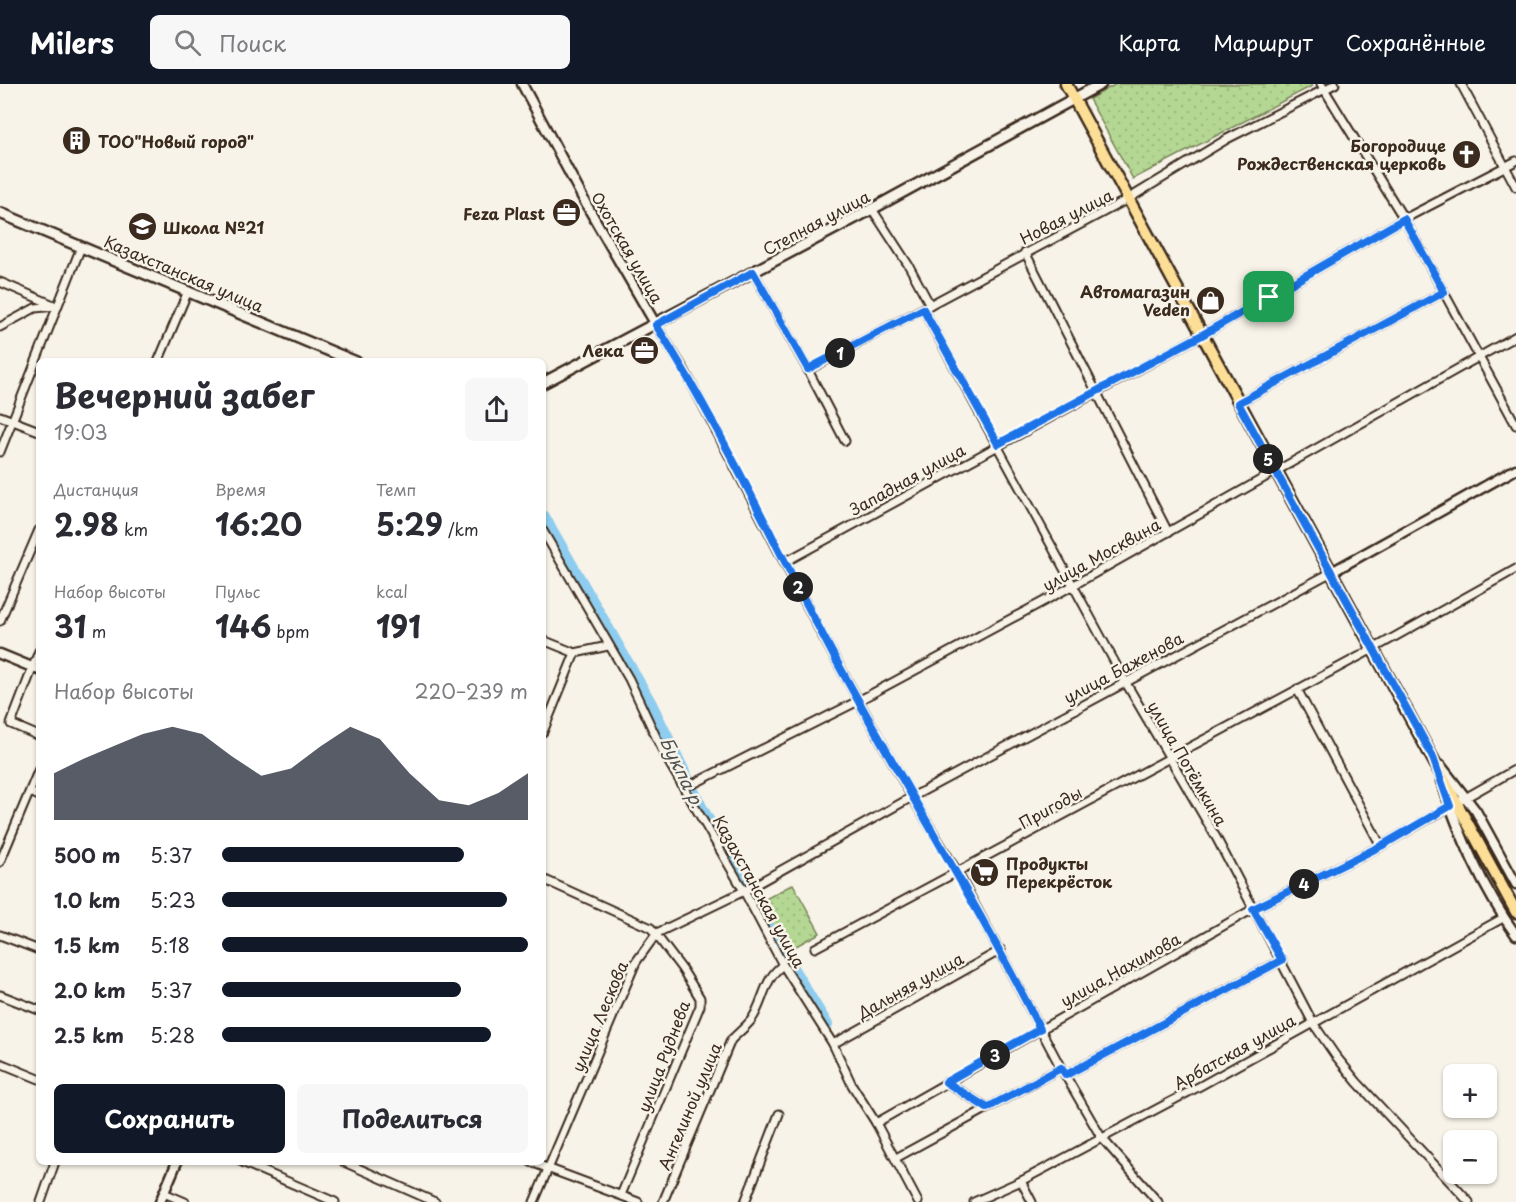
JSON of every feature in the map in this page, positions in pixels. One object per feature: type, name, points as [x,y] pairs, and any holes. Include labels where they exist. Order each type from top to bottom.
[{"type":"main road","points":[[1066,84],[1516,912]]},
{"type":"main road","name":"Степная улица","points":[[546,381],[656,325],[1101,84]]},
{"type":"main road","name":"Казахстанская улица","points":[[0,213],[347,358]]},
{"type":"street","name":"Охотская улица","points":[[522,84],[586,204],[685,371],[858,701],[1001,950],[1063,1071],[1101,1137],[1158,1202]]},
{"type":"street","name":"Новая улица","points":[[808,369],[1128,199],[1227,139],[1323,87],[1335,84]]},
{"type":"street","points":[[1461,84],[1516,187]]},
{"type":"street","points":[[1323,87],[1404,219],[1516,425]]},
{"type":"street","name":"Западная улица","points":[[785,562],[1097,390],[1202,335],[1404,219],[1516,161]]},
{"type":"street","name":"улица Потёмкина","points":[[872,209],[909,266],[926,307],[998,444],[1126,683],[1217,839],[1313,1023],[1357,1082],[1469,1202]]},
{"type":"street","points":[[36,358],[81,247]]},
{"type":"street","points":[[1025,252],[1168,532]]},
{"type":"street","points":[[753,272],[808,369],[844,441]]},
{"type":"street","points":[[0,282],[56,306]]},
{"type":"street","points":[[161,358],[188,291]]},
{"type":"street","points":[[1238,403],[1444,292]]},
{"type":"street","points":[[0,327],[35,308],[56,306]]},
{"type":"street","name":"улица Москвина","points":[[693,784],[858,701],[1074,585],[1516,336]]},
{"type":"street","points":[[0,452],[36,358]]},
{"type":"street","points":[[0,417],[36,430]]},
{"type":"street","name":"улица Баженова","points":[[744,891],[912,797],[1330,573],[1516,469]]},
{"type":"street","name":"Казахстанская улица","points":[[546,536],[629,679],[664,754],[744,891],[783,965],[832,1044],[852,1085],[896,1158],[918,1202]]},
{"type":"street","points":[[0,621],[36,537]]},
{"type":"street","name":"Пригоды","points":[[815,948],[1373,649],[1516,569]]},
{"type":"street","points":[[546,641],[575,653],[608,646]]},
{"type":"street","points":[[546,725],[575,653]]},
{"type":"street","points":[[0,654],[36,669],[11,724],[36,735]]},
{"type":"street","points":[[1297,689],[1381,846]]},
{"type":"street","name":"улица Нахимова","points":[[876,1123],[1253,909],[1381,846],[1516,769]]},
{"type":"street","points":[[0,862],[36,777]]},
{"type":"street","points":[[30,792],[36,795]]},
{"type":"street","points":[[1457,802],[1486,828],[1516,884]]},
{"type":"street","points":[[1457,802],[1465,846],[1503,918],[1516,935]]},
{"type":"street","points":[[546,880],[651,928],[657,933]]},
{"type":"street","name":"улица Лескова","points":[[534,1202],[636,962],[657,933],[744,891]]},
{"type":"street","name":"Арбатская улица","points":[[974,1202],[1021,1181],[1202,1086],[1503,918]]},
{"type":"street","name":"улица Руднева","points":[[621,1195],[700,1006],[700,998],[657,933]]},
{"type":"street","points":[[0,935],[36,949]]},
{"type":"street","name":"Дальняя улица","points":[[832,1044],[1001,950]]},
{"type":"street","points":[[896,1158],[987,1108],[1282,960]]},
{"type":"street","name":"Ангелиной улица","points":[[663,1202],[731,1040],[752,1019],[768,982],[775,971],[783,965]]},
{"type":"street","points":[[0,994],[36,1009]]},
{"type":"street","points":[[0,1064],[36,1078]]},
{"type":"street","points":[[946,1082],[987,1108]]},
{"type":"street","points":[[745,1202],[779,1114]]},
{"type":"street","points":[[41,1202],[54,1165]]},
{"type":"street","points":[[160,1202],[176,1165]]},
{"type":"street","points":[[249,1165],[335,1202]]},
{"type":"street","points":[[351,1165],[435,1202]]},
{"type":"street","points":[[537,1165],[638,1202]]},
{"type":"street","points":[[1021,1181],[1032,1202]]},
{"type":"street","points":[[164,1193],[184,1202]]},
{"type":"green space","points":[[1116,84],[1311,84],[1312,86],[1133,179],[1089,99]]},
{"type":"green space","points":[[793,884],[820,933],[787,951],[760,902]]},
{"type":"waterway","name":"Букпа р.","points":[[546,522],[650,704],[701,809],[780,950],[826,1025]]},
{"type":"place","name":"ТОО\"Новый город\"","points":[[77,141]]},
{"type":"place","name":"Богородице Рождественская церковь","points":[[1467,154]]},
{"type":"place","name":"Feza Plast","points":[[566,213]]},
{"type":"place","name":"Школа №21","points":[[142,227]]},
{"type":"place","name":"Автомагазин Veden","points":[[1211,300]]},
{"type":"place","name":"Лека","points":[[645,350]]},
{"type":"place","name":"Продукты Перекрёсток","points":[[985,872]]},
{"type":"route","points":[[1404,219],[1444,292],[1238,403],[1432,755],[1450,806],[1381,846],[1253,909],[1282,960],[1066,1075],[1061,1068],[987,1108],[946,1082],[1040,1029],[1001,950],[836,660],[685,371],[656,325],[753,272],[808,369],[923,309],[998,444],[1269,297],[1404,219]]}]
